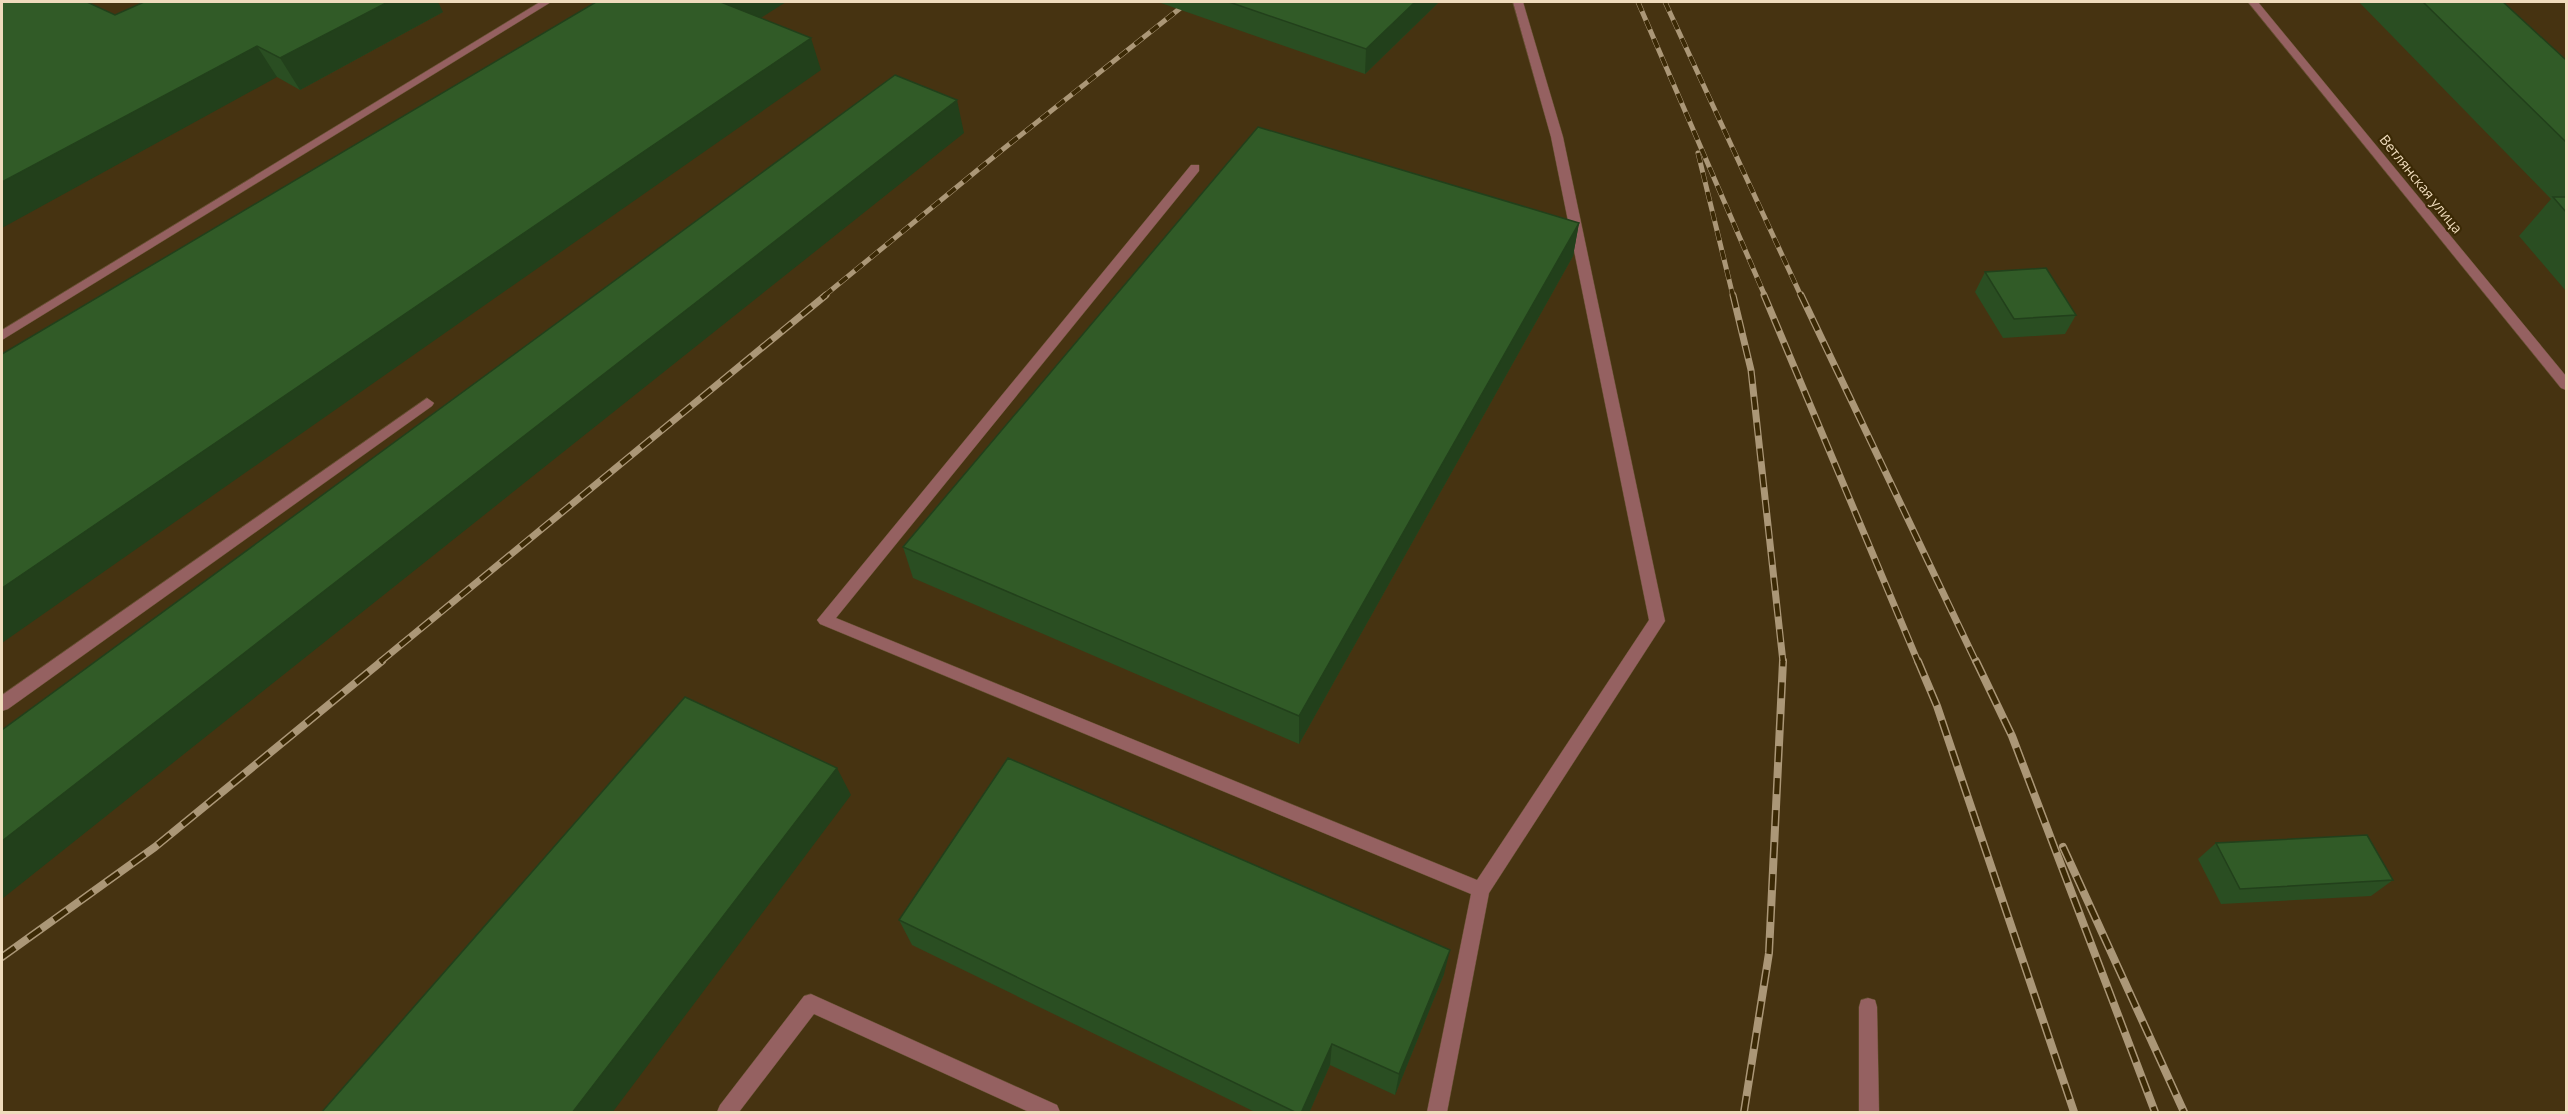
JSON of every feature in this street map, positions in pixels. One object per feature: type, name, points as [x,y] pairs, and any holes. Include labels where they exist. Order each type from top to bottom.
[{"type":"street","points":[[2,336],[546,2]]},
{"type":"street","points":[[1437,1113],[1481,890],[1657,621],[1557,137],[1518,2]]},
{"type":"street","name":"Ветлянская улица","points":[[2253,2],[2566,385]]},
{"type":"street","points":[[1195,168],[825,620],[1481,890]]},
{"type":"street","points":[[2,704],[427,403]]},
{"type":"street","points":[[727,1113],[811,1003],[1050,1113]]},
{"type":"street","points":[[1868,1007],[1869,1113]]},
{"type":"building","points":[[2,2],[87,2],[115,15],[144,2],[388,2],[280,58],[257,46],[2,182]]},
{"type":"building","points":[[596,2],[725,2],[723,3],[811,38],[2,588],[2,354]]},
{"type":"building","points":[[1229,2],[1415,2],[1366,49]]},
{"type":"building","points":[[2423,2],[2503,2],[2566,60],[2566,142]]},
{"type":"building","points":[[895,75],[957,100],[2,841],[2,730]]},
{"type":"building","points":[[1258,127],[1579,223],[1299,716],[903,547]]},
{"type":"building","points":[[2553,197],[2566,197],[2566,212]]},
{"type":"building","points":[[2046,268],[2076,315],[2014,319],[1985,272]]},
{"type":"building","points":[[685,697],[837,768],[572,1113],[321,1113]]},
{"type":"building","points":[[1008,758],[1450,950],[1399,1074],[1332,1044],[1301,1113],[1297,1113],[899,920]]},
{"type":"building","points":[[2367,835],[2393,880],[2240,889],[2216,843]]},
{"type":"railway","points":[[824,296],[1188,2]]},
{"type":"railway","points":[[1638,2],[1765,296]]},
{"type":"railway","points":[[1665,2],[1801,296]]},
{"type":"railway","points":[[1698,153],[1733,296]]},
{"type":"railway","points":[[380,662],[826,295]]},
{"type":"railway","points":[[1733,295],[1751,370],[1783,662]]},
{"type":"railway","points":[[1764,295],[1918,662]]},
{"type":"railway","points":[[1801,295],[1976,662]]},
{"type":"railway","points":[[2,957],[155,847],[382,661]]},
{"type":"railway","points":[[1918,661],[1937,706],[2074,1112]]},
{"type":"railway","points":[[1976,661],[2012,736],[2155,1112]]},
{"type":"railway","points":[[1744,1112],[1769,953],[1783,662]]},
{"type":"railway","points":[[2063,847],[2184,1112]]}]
